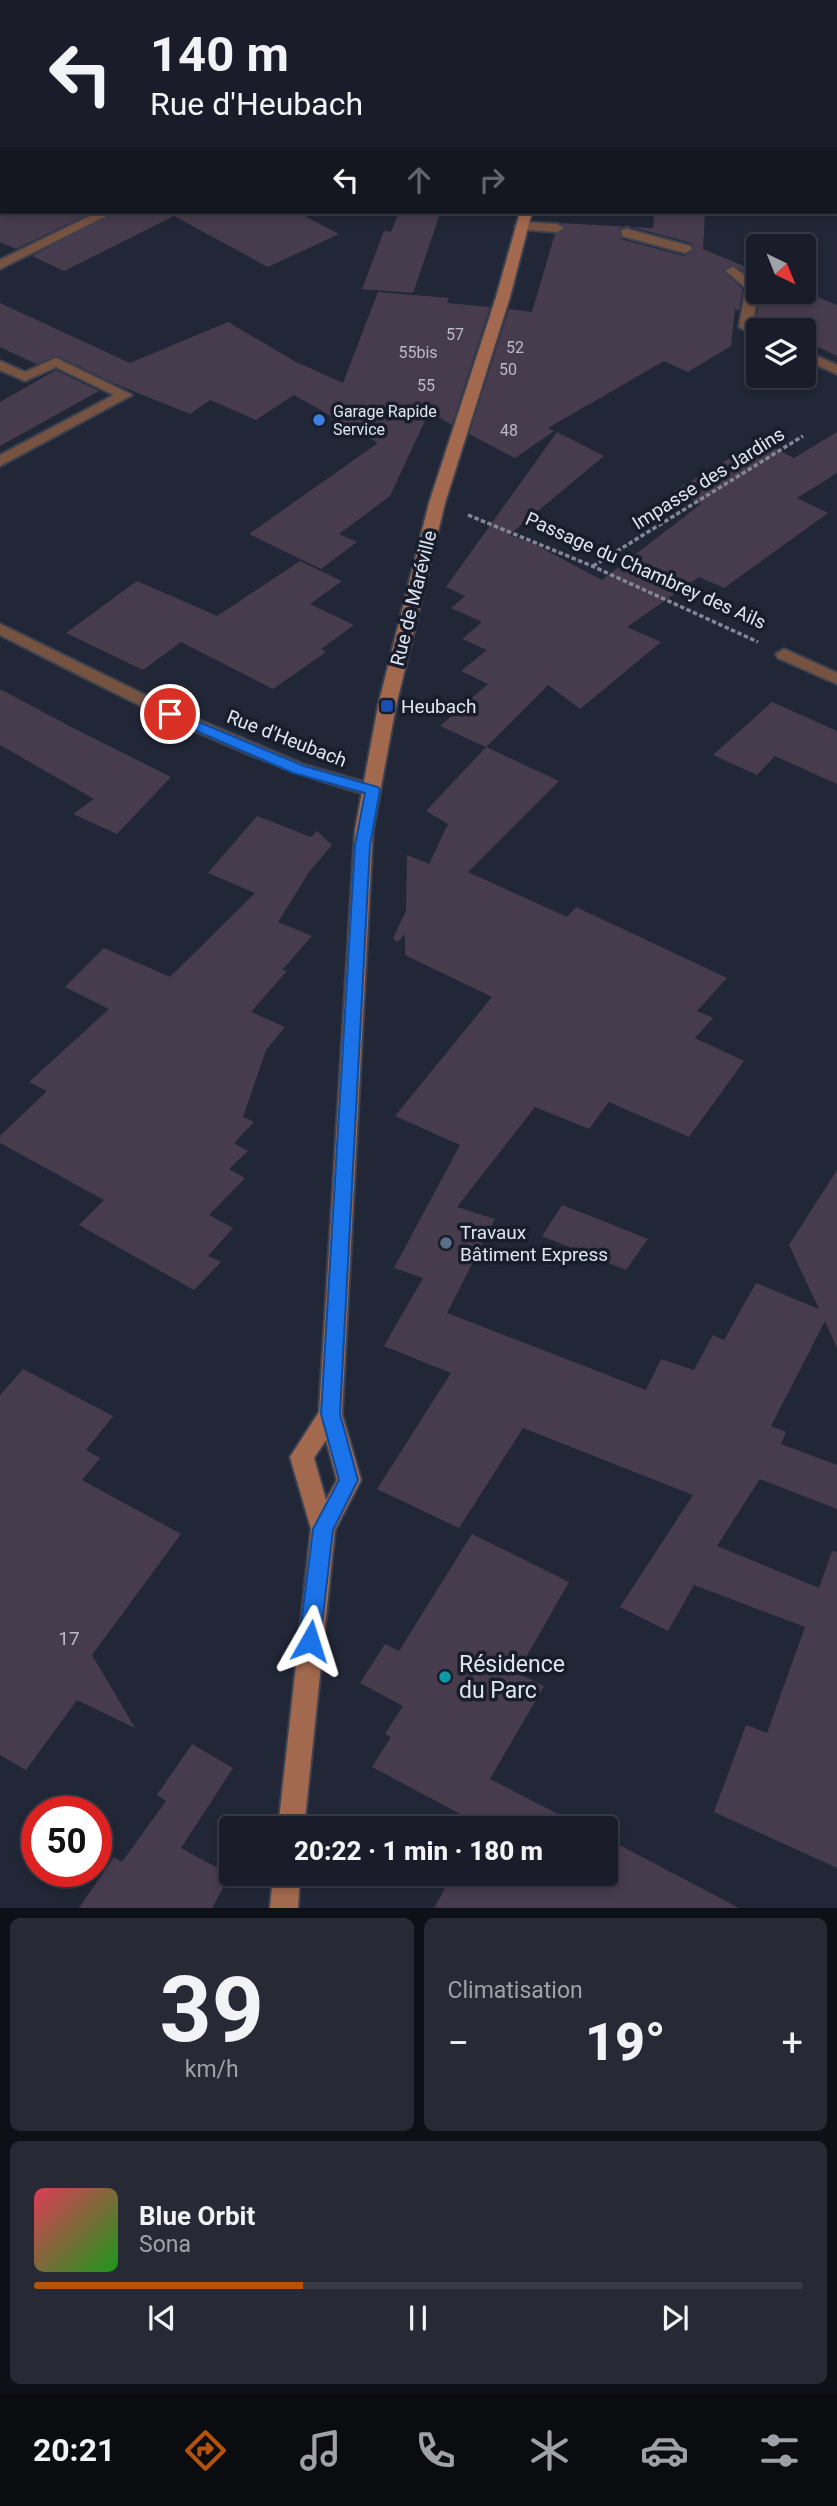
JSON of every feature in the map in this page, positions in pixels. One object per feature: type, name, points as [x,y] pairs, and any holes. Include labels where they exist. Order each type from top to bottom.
[{"type":"main road","name":"Rue de Maréville","points":[[293,1816],[323,1529],[349,1480],[330,1414],[362,845],[398,655],[437,503],[503,297],[524,219]]},
{"type":"main road","name":"Rue de Maréville","points":[[323,1529],[302,1457],[330,1414]]},
{"type":"main road","points":[[284,1908],[286,1886]]},
{"type":"street","points":[[0,265],[104,214]]},
{"type":"street","points":[[524,219],[557,228]]},
{"type":"street","points":[[627,233],[685,249]]},
{"type":"street","points":[[733,271],[753,288],[748,318]]},
{"type":"street","points":[[0,365],[25,377],[56,362],[125,396],[0,461]]},
{"type":"street","name":"Rue d'Heubach","points":[[0,629],[205,730],[299,769],[372,790]]},
{"type":"street","points":[[784,654],[837,679]]},
{"type":"lane","points":[[816,360],[837,370]]},
{"type":"path","name":"Impasse des Jardins","points":[[592,566],[803,436]]},
{"type":"path","name":"Passage du Chambrey des Ails","points":[[437,503],[592,566],[784,654]]},
{"type":"building","points":[[0,214],[89,214],[16,249],[0,242]]},
{"type":"building","points":[[112,214],[301,214],[339,234],[268,267],[174,216],[64,271],[32,256]]},
{"type":"building","points":[[398,214],[440,214],[413,293],[362,289],[384,231],[391,232]]},
{"type":"building","points":[[654,214],[705,214],[703,249],[746,267],[746,273],[734,265],[723,271],[743,289],[739,311],[735,309],[731,346],[688,372],[664,361],[548,428],[554,431],[515,458],[469,434],[509,309],[532,312],[555,234],[566,229],[560,223],[626,227],[620,228],[621,239],[684,256],[695,250],[691,243],[631,227],[653,228]]},
{"type":"building","points":[[378,292],[449,298],[447,303],[490,307],[452,425],[429,412],[390,496],[339,534],[357,542],[321,569],[249,534],[378,443],[294,395],[256,420],[210,400],[190,414],[113,383],[57,356],[36,364],[0,347],[0,303],[130,363],[228,322],[294,361],[343,383]]},
{"type":"building","points":[[816,296],[837,305],[837,356],[816,346],[816,318],[756,318],[758,304],[816,304]]},
{"type":"building","points":[[56,370],[99,391],[0,446],[0,402]]},
{"type":"building","points":[[557,432],[604,456],[509,535],[534,544],[602,580],[701,504],[674,491],[759,441],[794,458],[837,432],[837,473],[797,498],[828,513],[724,588],[699,577],[627,627],[661,642],[580,709],[548,685],[486,747],[440,726],[488,684],[461,671],[487,650],[462,639],[482,622],[451,608],[465,596],[446,587]]},
{"type":"building","points":[[300,561],[342,581],[310,604],[354,625],[321,649],[326,652],[273,689],[181,642],[143,670],[66,633],[137,581],[217,616]]},
{"type":"building","points":[[0,689],[171,777],[117,834],[73,814],[94,799],[0,745]]},
{"type":"building","points":[[772,702],[837,731],[837,784],[775,756],[757,775],[713,755]]},
{"type":"building","points":[[486,747],[559,781],[468,872],[567,917],[576,907],[727,978],[697,1011],[713,1018],[695,1038],[744,1061],[689,1137],[609,1102],[589,1129],[535,1107],[457,1207],[495,1219],[447,1313],[646,1390],[661,1359],[694,1370],[713,1335],[724,1340],[756,1283],[819,1309],[789,1245],[837,1170],[837,1348],[825,1321],[771,1426],[786,1432],[781,1444],[837,1465],[837,1509],[760,1479],[717,1546],[819,1588],[832,1551],[837,1552],[837,1868],[714,1812],[746,1725],[767,1733],[805,1627],[694,1585],[668,1631],[620,1607],[693,1495],[523,1428],[459,1528],[377,1489],[451,1373],[384,1346],[423,1278],[394,1268],[460,1145],[395,1116],[492,997],[405,955],[405,934],[397,942],[393,938],[406,911],[407,855],[429,864],[448,824],[426,811]]},
{"type":"building","points":[[257,816],[311,837],[317,831],[332,845],[309,872],[278,922],[312,936],[282,970],[287,971],[251,1012],[285,1027],[266,1050],[243,1117],[254,1122],[234,1143],[248,1151],[229,1169],[245,1178],[209,1215],[233,1228],[208,1256],[221,1262],[194,1290],[79,1225],[104,1200],[0,1143],[0,1136],[47,1091],[29,1082],[109,1009],[65,987],[104,948],[170,977],[255,893],[208,873]]},
{"type":"building","points":[[562,1205],[648,1239],[626,1270],[542,1236]]},
{"type":"building","points":[[23,1369],[113,1416],[86,1450],[100,1458],[82,1480],[181,1534],[92,1655],[135,1728],[77,1700],[26,1770],[0,1755],[0,1395]]},
{"type":"building","name":"Résidence du Parc","points":[[472,1534],[569,1582],[517,1673],[544,1686],[490,1779],[562,1816],[464,1816],[372,1767],[391,1737],[385,1734],[403,1706],[360,1683],[385,1644],[399,1651]]},
{"type":"building","points":[[192,1744],[233,1768],[181,1848],[219,1869],[219,1886],[224,1886],[212,1908],[79,1908],[93,1887],[112,1887],[112,1860],[114,1857],[122,1862],[166,1801],[157,1795]]},
{"type":"building","points":[[618,1844],[739,1908],[434,1908],[446,1886],[618,1886]]},
{"type":"place","name":"Garage Rapide Service","points":[[319,420]]},
{"type":"place","name":"Heubach","points":[[387,706]]},
{"type":"place","name":"Travaux Bâtiment Express","points":[[446,1243]]},
{"type":"place","name":"Résidence du Parc","points":[[445,1677]]},
{"type":"route","points":[[170,714],[299,769],[372,790],[362,845],[330,1414],[349,1480],[323,1529],[310,1641]]}]
